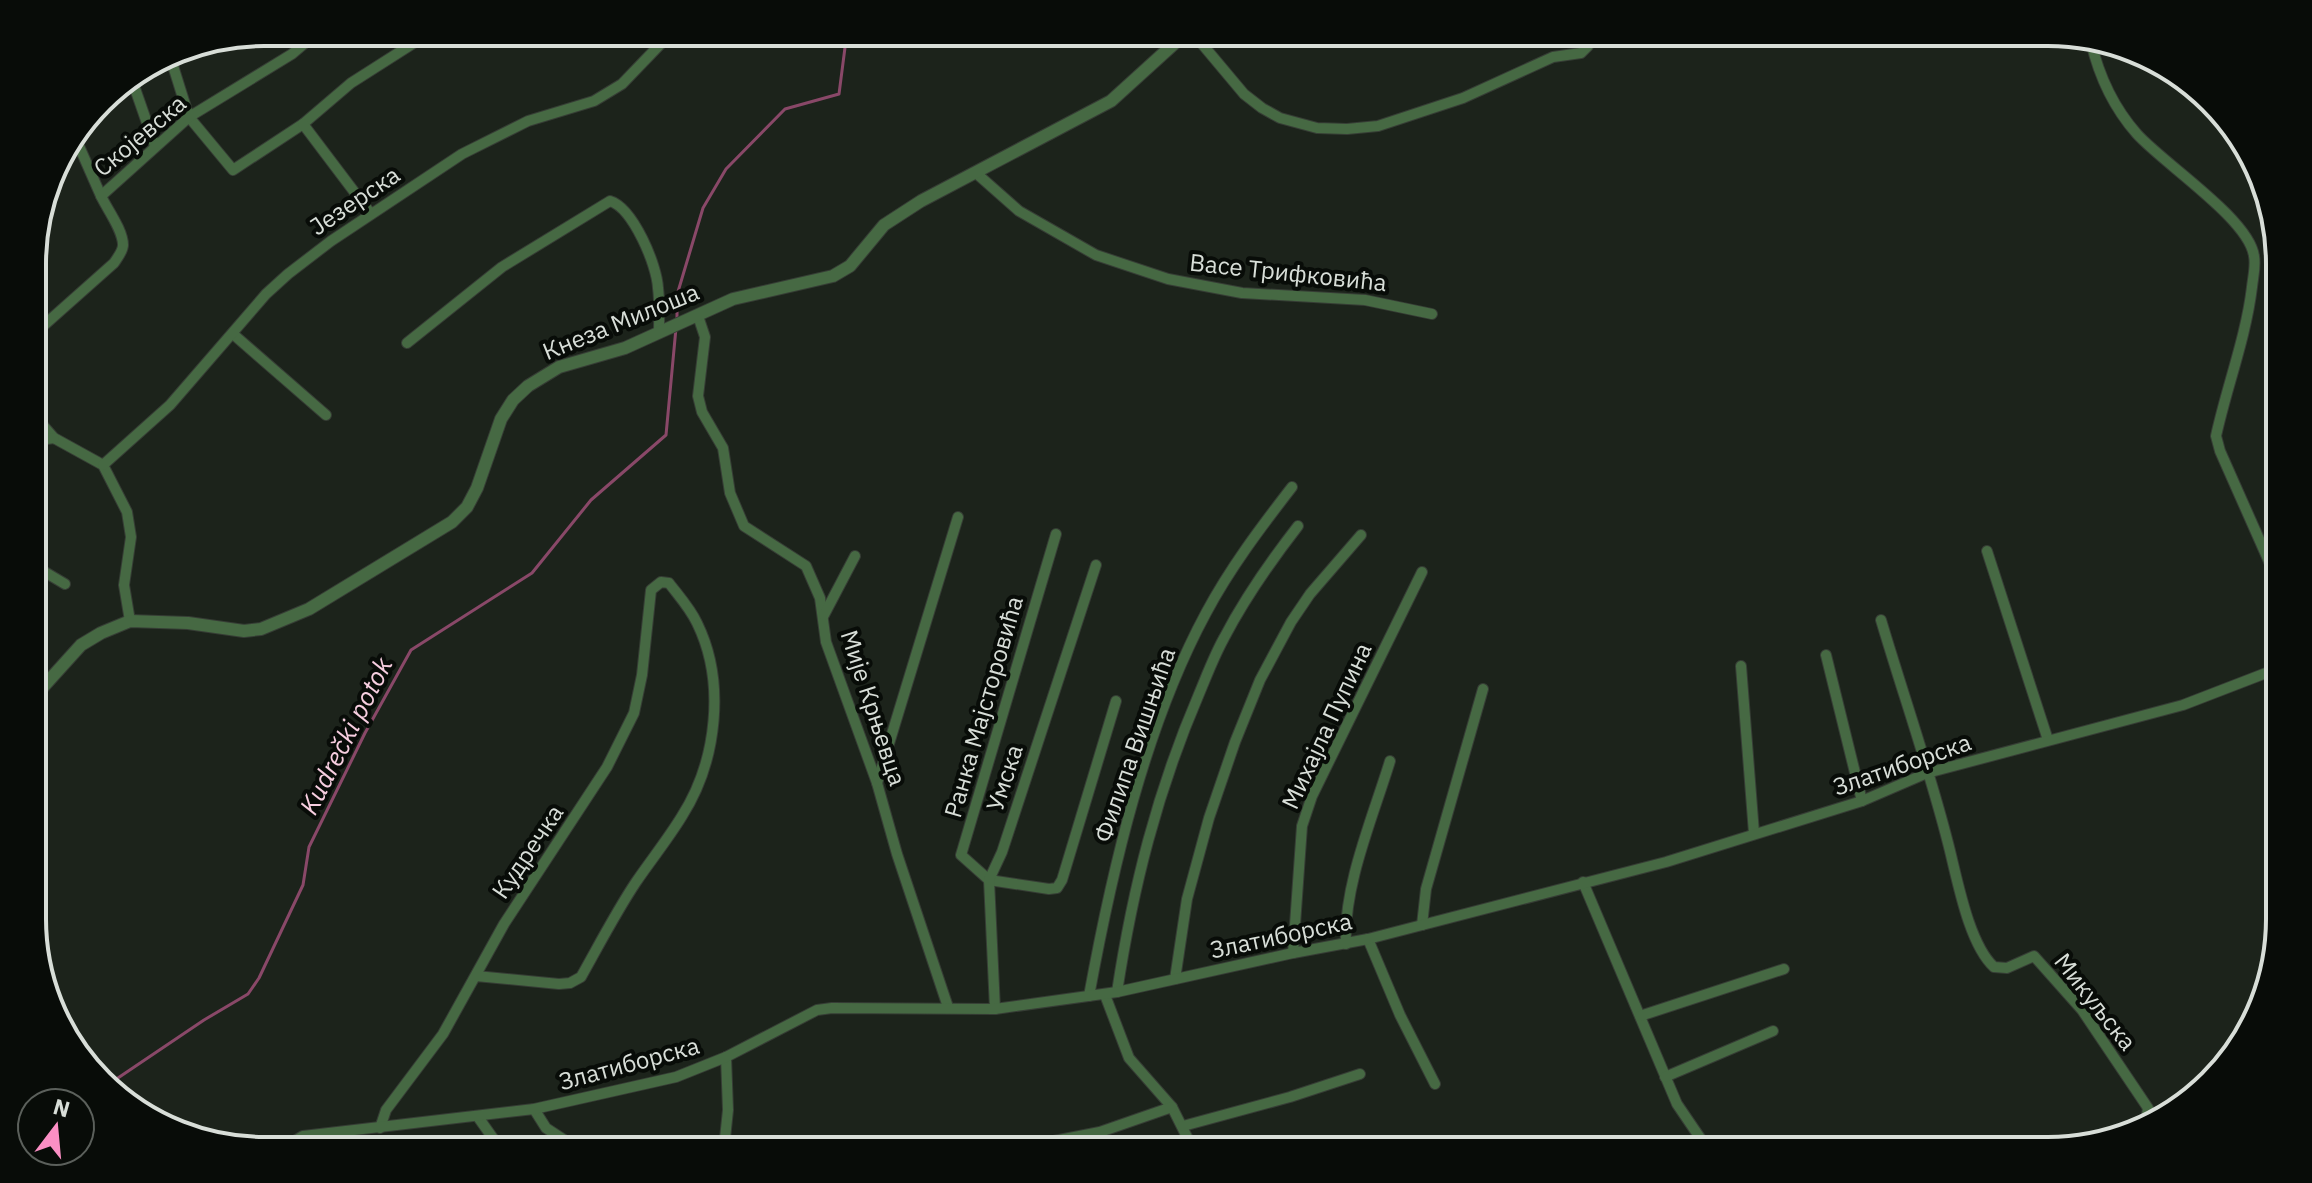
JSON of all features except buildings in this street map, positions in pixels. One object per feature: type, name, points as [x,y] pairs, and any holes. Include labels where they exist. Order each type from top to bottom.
[{"type":"street","name":"Скојевска","points":[[46,323],[114,263],[120,254],[123,245],[101,196],[189,117],[301,46]]},
{"type":"street","points":[[174,67],[189,117],[233,170],[303,124],[351,83],[409,46]]},
{"type":"street","name":"Језерска","points":[[103,465],[170,405],[266,294],[288,274],[462,154],[528,121],[594,101],[622,84],[659,46]]},
{"type":"street","name":"Кнеза Милоша","points":[[46,684],[81,645],[130,621],[188,623],[244,631],[284,622],[309,609],[452,522],[467,507],[477,488],[501,419],[513,400],[528,386],[559,367],[625,348],[733,299],[833,276],[850,266],[884,225],[921,201],[1111,101],[1173,46]]},
{"type":"street","points":[[1201,46],[1244,94],[1262,108],[1280,118],[1308,126],[1347,129],[1378,126],[1463,98],[1553,57],[1581,53],[1588,46]]},
{"type":"street","points":[[2094,51],[2115,104],[2137,134],[2232,219],[2252,243],[2255,260],[2250,308],[2216,436],[2266,555]]},
{"type":"street","points":[[135,88],[155,146]]},
{"type":"street","points":[[303,124],[371,214]]},
{"type":"street","points":[[80,148],[101,196]]},
{"type":"street","name":"Васе Трифковића","points":[[976,173],[1019,211],[1096,255],[1168,279],[1242,293],[1365,300],[1432,314]]},
{"type":"street","points":[[407,343],[502,267],[610,201],[627,211],[646,247],[658,284],[664,331]]},
{"type":"street","name":"Мије Крњевца","points":[[698,316],[705,337],[698,396],[702,412],[723,448],[730,493],[744,526],[806,566],[820,598],[826,642],[877,783],[948,1007]]},
{"type":"street","points":[[233,334],[326,415]]},
{"type":"street","points":[[46,429],[54,438],[103,465],[127,512],[131,537],[124,585],[130,621]]},
{"type":"street","points":[[46,439],[54,438]]},
{"type":"street","name":"Филипа Вишњића","points":[[1089,996],[1119,851],[1177,675],[1207,612],[1230,574],[1292,487]]},
{"type":"street","points":[[877,783],[958,517]]},
{"type":"street","points":[[1188,1137],[1172,1107],[1129,1058],[1111,994],[1146,842],[1189,717],[1222,641],[1252,590],[1298,526]]},
{"type":"street","name":"Ранка Мајсторовића","points":[[989,880],[961,855],[1056,534]]},
{"type":"street","points":[[1175,979],[1187,899],[1209,818],[1260,680],[1310,594],[1361,535]]},
{"type":"street","points":[[1987,551],[2048,740]]},
{"type":"street","points":[[824,615],[855,556]]},
{"type":"street","name":"Умска","points":[[995,1009],[989,880],[1002,852],[1096,565]]},
{"type":"street","name":"Михајла Пупина","points":[[1293,953],[1302,826],[1312,796],[1422,572]]},
{"type":"street","points":[[46,573],[65,584]]},
{"type":"street","name":"Кудречка","points":[[380,1128],[386,1110],[443,1034],[504,924],[607,767],[634,713],[642,675],[651,590],[661,582],[669,583],[697,622],[710,659],[713,690],[713,734],[705,769],[684,815],[635,884],[581,977],[570,983],[476,976]]},
{"type":"street","points":[[1881,620],[1927,773]]},
{"type":"street","points":[[1826,655],[1862,801]]},
{"type":"street","points":[[1741,666],[1754,833]]},
{"type":"street","name":"Златиборска","points":[[301,1137],[534,1109],[676,1077],[726,1057],[817,1010],[995,1009],[1111,994],[1368,939],[1666,862],[1862,801],[1927,773],[2183,705],[2266,673]]},
{"type":"street","points":[[1422,925],[1426,889],[1483,689]]},
{"type":"street","points":[[989,880],[1057,888],[1116,701]]},
{"type":"street","points":[[1346,944],[1345,923],[1350,899],[1390,761]]},
{"type":"street","name":"Микуљска","points":[[1927,773],[1957,883],[1984,958],[1994,967],[2007,968],[2034,956],[2082,1010],[2148,1108],[2147,1112]]},
{"type":"street","points":[[1583,882],[1677,1104],[1699,1137]]},
{"type":"street","points":[[1368,939],[1400,1015],[1435,1084]]},
{"type":"street","points":[[1640,1016],[1784,969]]},
{"type":"street","points":[[1665,1077],[1773,1031]]},
{"type":"street","points":[[725,1137],[728,1110],[726,1057]]},
{"type":"street","points":[[1183,1126],[1360,1074]]},
{"type":"street","points":[[1074,1137],[1100,1132],[1172,1107]]},
{"type":"street","points":[[534,1109],[546,1128],[560,1137]]},
{"type":"street","points":[[478,1117],[492,1137]]},
{"type":"waterway","name":"Kudrečki potok","points":[[677,320],[677,295],[703,208],[726,169],[785,109],[839,94],[845,46]]},
{"type":"waterway","name":"Kudrečki potok","points":[[116,1079],[248,994],[259,978],[303,885],[309,847],[365,733],[411,650],[532,573],[591,500],[666,435],[676,328]]}]
